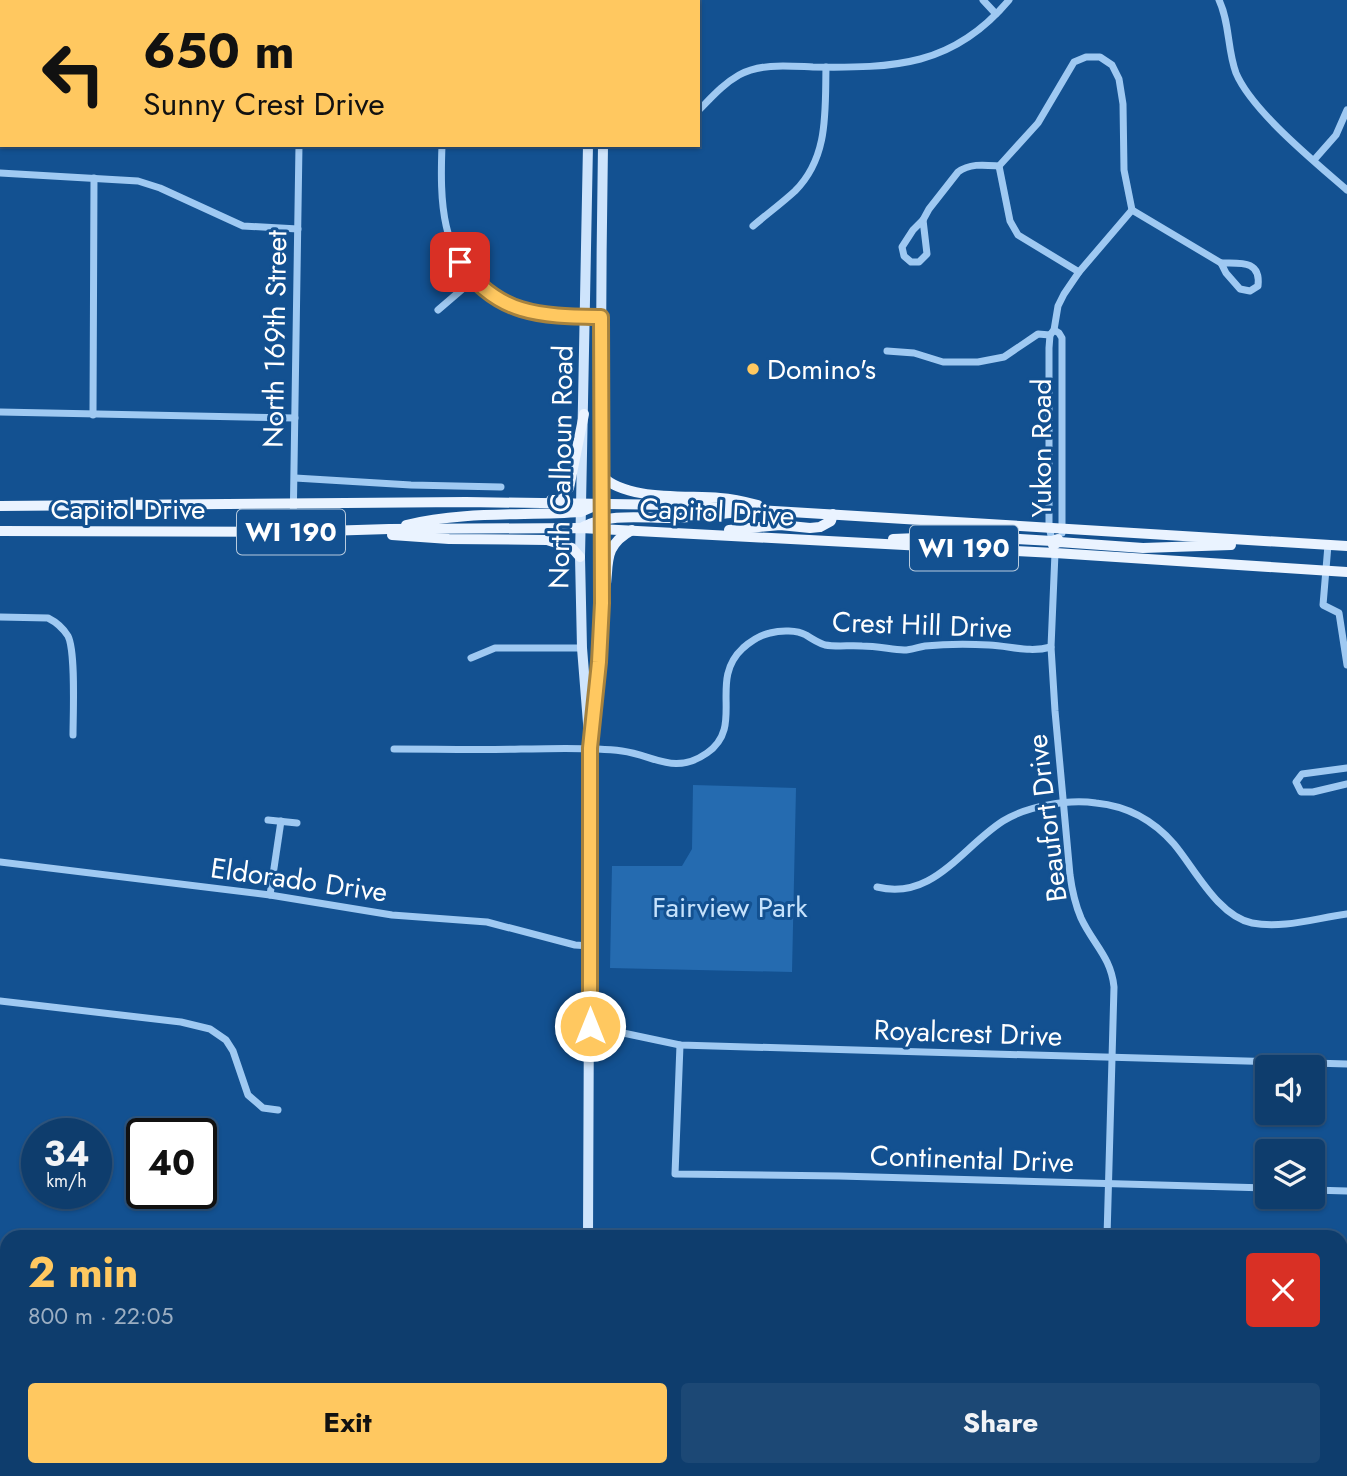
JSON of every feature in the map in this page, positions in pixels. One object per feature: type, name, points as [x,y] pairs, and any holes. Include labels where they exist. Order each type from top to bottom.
[{"type":"main road","points":[[541,502],[561,496],[569,488],[584,414]]},
{"type":"main road","points":[[602,476],[615,486],[638,493],[724,498],[792,512]]},
{"type":"main road","name":"Capitol Drive","points":[[0,506],[541,502],[581,508]]},
{"type":"main road","points":[[389,529],[460,515],[581,508],[602,504]]},
{"type":"main road","name":"Capitol Drive","points":[[602,504],[763,510],[1049,527],[1057,541]]},
{"type":"main road","points":[[581,528],[637,517],[672,518],[763,510]]},
{"type":"main road","points":[[706,534],[753,527],[820,527],[831,521],[833,514]]},
{"type":"main road","name":"Capitol Drive","points":[[602,524],[632,530],[848,542],[967,536],[1057,541],[1347,572]]},
{"type":"main road","name":"Capitol Drive","points":[[0,531],[334,532],[389,529],[581,528]]},
{"type":"main road","points":[[602,603],[607,589],[609,555],[613,544],[632,530]]},
{"type":"main road","points":[[334,532],[449,539],[547,540],[572,548],[580,557]]},
{"type":"main road","points":[[1057,541],[1143,548],[1282,542],[1347,546]]},
{"type":"street","points":[[983,0],[996,14]]},
{"type":"street","points":[[700,109],[728,82],[748,72],[771,66],[883,66],[919,60],[950,48],[978,31],[1009,0]]},
{"type":"street","points":[[1219,0],[1225,16],[1232,59],[1244,89],[1259,108],[1347,190]]},
{"type":"street","points":[[999,166],[1038,123],[1055,98],[1069,68],[1080,58],[1100,57],[1112,65],[1119,79],[1123,112],[1124,170],[1132,210],[1221,263],[1250,265],[1259,275],[1258,286],[1250,291],[1240,289],[1221,263]]},
{"type":"street","points":[[753,226],[795,191],[814,163],[825,125],[826,67]]},
{"type":"street","points":[[1314,160],[1336,135],[1347,110]]},
{"type":"street","name":"North 169th Street","points":[[293,532],[299,147]]},
{"type":"street","points":[[442,147],[442,207],[446,233],[454,254],[473,280],[509,306],[521,311],[554,316],[601,317]]},
{"type":"street","name":"North Calhoun Road","points":[[588,147],[580,557],[582,648],[590,748],[588,1230]]},
{"type":"street","name":"North Calhoun Road","points":[[590,748],[602,603],[603,147]]},
{"type":"street","points":[[923,220],[927,254],[919,262],[911,262],[904,256],[902,247],[958,172],[964,167],[975,165],[999,166]]},
{"type":"street","points":[[999,166],[1010,221],[1018,235],[1079,272]]},
{"type":"street","points":[[0,173],[125,179],[148,184],[243,226],[298,229]]},
{"type":"street","points":[[93,415],[94,178]]},
{"type":"street","name":"Yukon Road","points":[[1049,527],[1052,333],[1058,306],[1079,272],[1132,210]]},
{"type":"street","points":[[438,310],[473,280]]},
{"type":"street","points":[[887,351],[914,353],[943,362],[978,362],[1004,357],[1038,334],[1052,333]]},
{"type":"street","name":"Yukon Road","points":[[1052,333],[1059,333],[1062,338],[1057,541]]},
{"type":"street","points":[[0,412],[295,418]]},
{"type":"street","points":[[295,478],[414,485],[501,486]]},
{"type":"street","name":"Beaufort Drive","points":[[1057,541],[1051,647],[1070,875],[1076,905],[1082,919],[1112,971],[1115,1003],[1107,1230]]},
{"type":"street","points":[[1328,545],[1323,605],[1339,613],[1347,665]]},
{"type":"street","points":[[0,617],[48,618],[55,621],[67,634],[71,652],[73,736]]},
{"type":"street","name":"Crest Hill Drive","points":[[394,750],[590,748],[631,752],[660,763],[692,761],[709,752],[722,736],[727,713],[726,674],[732,662],[741,650],[756,638],[772,632],[804,633],[825,645],[907,650],[951,645],[989,645],[1023,650],[1051,647]]},
{"type":"street","points":[[471,658],[495,648],[582,648]]},
{"type":"street","points":[[1347,768],[1301,774],[1296,782],[1301,792],[1347,784]]},
{"type":"street","points":[[877,887],[892,891],[915,888],[942,872],[1006,819],[1046,805],[1095,802],[1128,810],[1152,823],[1179,850],[1215,899],[1249,923],[1287,923],[1347,914]]},
{"type":"street","points":[[268,820],[297,823]]},
{"type":"street","points":[[270,895],[281,821]]},
{"type":"street","name":"Eldorado Drive","points":[[0,862],[270,895],[382,914],[487,922],[575,945],[590,946]]},
{"type":"street","points":[[0,1001],[181,1022],[210,1029],[226,1041],[233,1051],[248,1095],[263,1108],[278,1110]]},
{"type":"street","name":"Royalcrest Drive","points":[[590,1026],[680,1045],[1347,1065]]},
{"type":"street","name":"Continental Drive","points":[[680,1045],[675,1174],[1255,1188]]},
{"type":"street","points":[[1325,1190],[1347,1191]]},
{"type":"green space","name":"Fairview Park","points":[[693,785],[796,788],[792,972],[610,968],[612,866],[682,866],[692,849]]},
{"type":"place","name":"Domino's","points":[[753,369]]},
{"type":"route","points":[[460,262],[473,280],[485,290],[521,311],[554,316],[601,317],[602,603],[590,748],[590,1026]]}]
